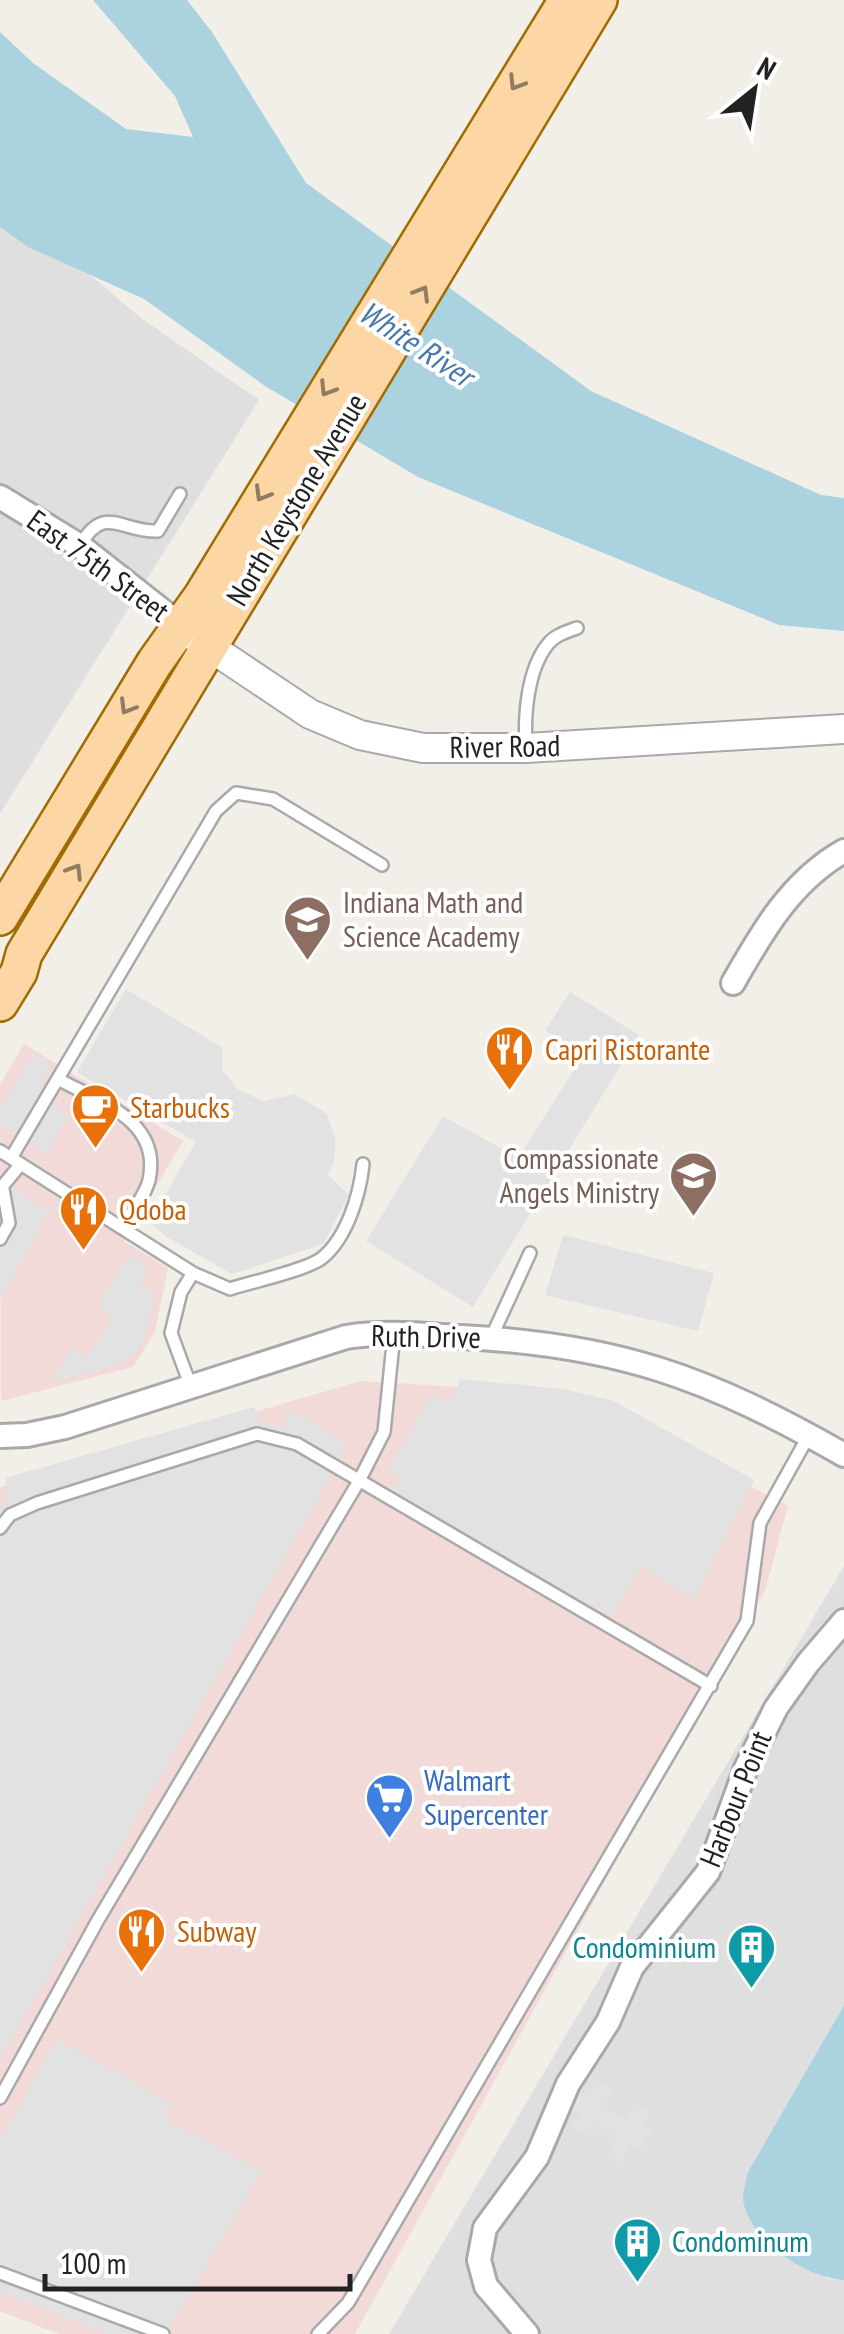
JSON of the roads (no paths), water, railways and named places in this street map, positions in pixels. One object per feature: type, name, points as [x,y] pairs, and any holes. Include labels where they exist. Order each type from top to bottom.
[{"type":"main road","name":"North Keystone Avenue","points":[[0,1003],[10,966],[24,954],[195,637],[586,4]]},
{"type":"main road","name":"North Keystone Avenue","points":[[0,917],[155,662],[195,637]]},
{"type":"street","name":"East 75th Street","points":[[0,497],[80,546],[195,637]]},
{"type":"street","name":"River Road","points":[[195,637],[293,704],[360,735],[422,748],[526,748],[844,730]]},
{"type":"street","points":[[732,984],[784,902],[811,874],[844,850]]},
{"type":"street","name":"Ruth Drive","points":[[0,1436],[44,1432],[346,1337],[394,1334],[491,1338],[577,1348],[668,1370],[721,1390],[844,1455]]},
{"type":"street","name":"Harbour Point","points":[[527,2334],[486,2286],[479,2260],[482,2236],[492,2216],[537,2157],[568,2084],[608,2022],[632,1967],[702,1881],[718,1851],[746,1768],[776,1708],[844,1621]]},
{"type":"lane","points":[[80,546],[93,526],[103,522],[158,531],[180,494]]},
{"type":"lane","points":[[526,748],[528,696],[546,646],[576,628]]},
{"type":"lane","points":[[0,1238],[10,1223],[1,1189],[11,1158],[216,811],[236,794],[272,799],[382,864]]},
{"type":"lane","points":[[58,1078],[134,1122],[150,1148],[149,1182],[122,1228]]},
{"type":"lane","points":[[11,1158],[193,1273],[230,1288],[320,1260],[334,1245],[360,1191],[362,1164]]},
{"type":"lane","points":[[491,1338],[530,1252]]},
{"type":"lane","points":[[191,1387],[171,1334],[181,1292],[193,1273]]},
{"type":"lane","points":[[0,2098],[98,1920],[359,1481],[384,1432],[394,1334]]},
{"type":"lane","points":[[0,1528],[10,1514],[37,1503],[257,1434],[296,1444],[711,1686]]},
{"type":"lane","points":[[318,2334],[348,2303],[747,1621],[760,1523],[809,1435]]},
{"type":"lane","points":[[0,2273],[163,2334]]},
{"type":"water","name":"White River","points":[[93,0],[187,0],[212,32],[306,183],[591,391],[821,495],[844,498],[844,631],[779,625],[418,477],[265,386],[144,299],[28,247],[0,227],[0,32],[33,63],[126,129],[193,137],[175,96]]},
{"type":"water","points":[[844,2005],[844,2280],[799,2265],[770,2245],[750,2219],[743,2197],[748,2172]]},
{"type":"place","name":"Indiana Math and Science Academy","points":[[308,962]]},
{"type":"place","name":"Capri Ristorante","points":[[510,1092]]},
{"type":"place","name":"Starbucks","points":[[95,1150]]},
{"type":"place","name":"Compassionate Angels Ministry","points":[[694,1218]]},
{"type":"place","name":"Qdoba","points":[[84,1252]]},
{"type":"place","name":"Walmart Supercenter","points":[[389,1840]]},
{"type":"place","name":"Subway","points":[[142,1974]]},
{"type":"place","name":"Condominium","points":[[751,1990]]},
{"type":"place","name":"Condominum","points":[[637,2284]]}]
